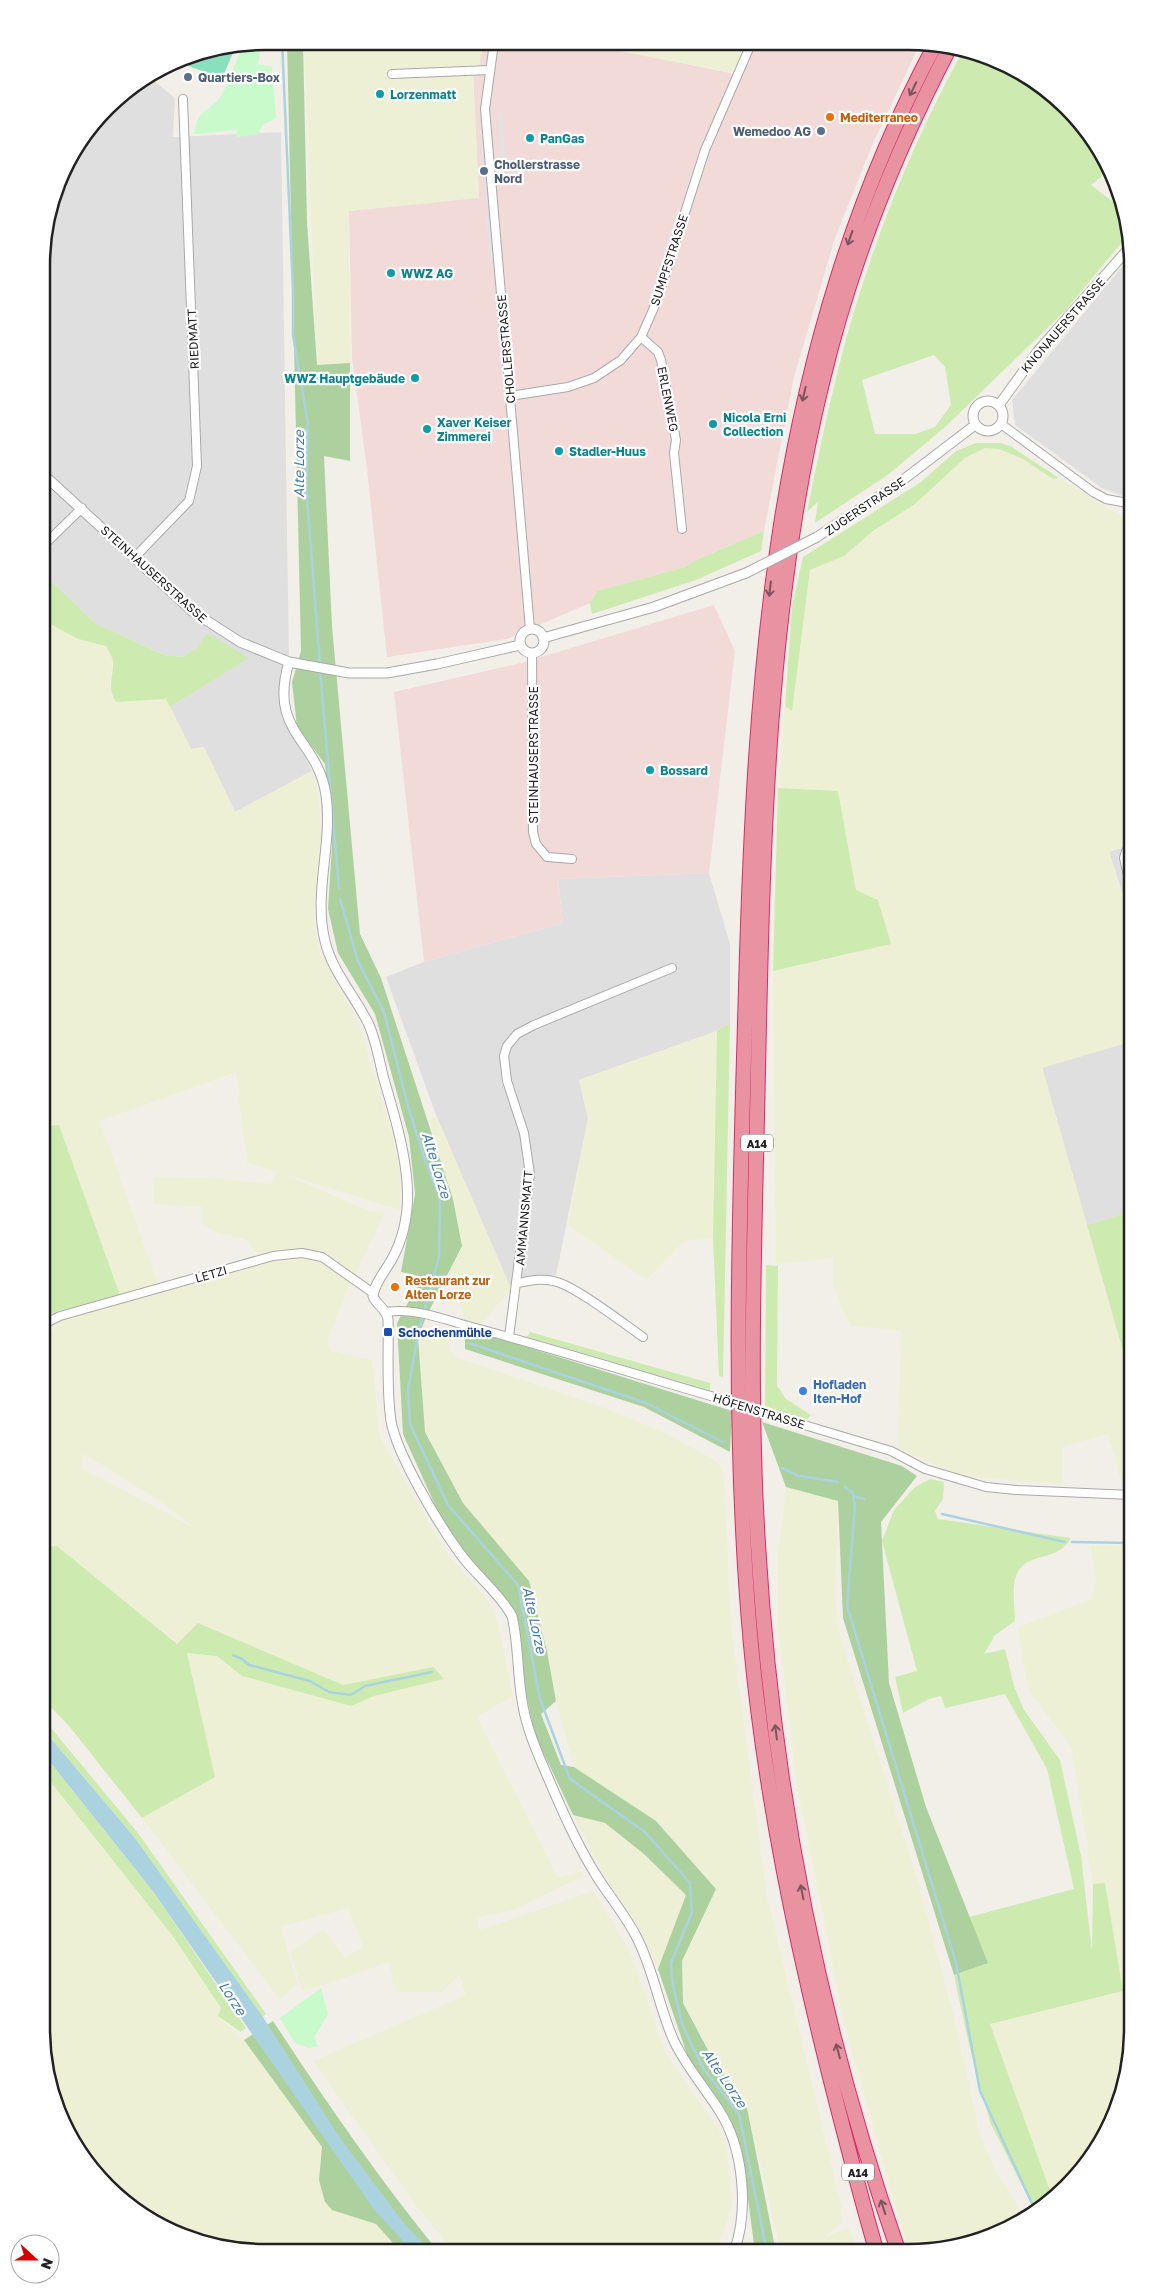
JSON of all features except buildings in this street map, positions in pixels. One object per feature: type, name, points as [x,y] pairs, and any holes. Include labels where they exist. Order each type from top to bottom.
[{"type":"highway","name":"A14","points":[[881,2244],[833,2090],[795,1929],[769,1788],[751,1647],[743,1540],[738,1313],[752,798],[759,693],[770,591],[786,484],[810,370],[836,279],[868,189],[900,116],[932,51]]},
{"type":"highway","name":"A14","points":[[896,2244],[861,2136],[825,2001],[796,1863],[775,1732],[762,1598],[755,1494],[753,1416],[755,1203],[768,774],[779,635],[796,506],[823,378],[856,265],[904,143],[947,53]]},
{"type":"highway","points":[[833,2090],[875,2244]]},
{"type":"street","name":"CHOLLERSTRASSE","points":[[493,50],[484,109],[530,629]]},
{"type":"street","name":"SUMPFSTRASSE","points":[[510,396],[568,387],[594,378],[621,360],[640,337],[656,303],[705,150],[748,50]]},
{"type":"street","points":[[392,74],[490,70]]},
{"type":"street","name":"RIEDMATT","points":[[135,557],[189,501],[197,466],[183,99]]},
{"type":"street","name":"KNONAUERSTRASSE","points":[[998,405],[1038,351],[1124,254]]},
{"type":"street","name":"ERLENWEG","points":[[640,337],[658,352],[661,360],[676,440],[674,453],[682,529]]},
{"type":"street","points":[[989,400],[998,405],[1003,414],[1001,424],[988,432],[975,425],[972,416],[979,403],[989,400]]},
{"type":"street","points":[[1001,424],[1093,492],[1106,499],[1124,502]]},
{"type":"street","name":"ZUGERSTRASSE","points":[[543,638],[654,607],[746,573],[817,537],[887,492],[975,425]]},
{"type":"street","name":"STEINHAUSERSTRASSE","points":[[50,480],[192,611],[240,642],[289,662],[349,673],[404,671],[520,645]]},
{"type":"street","points":[[50,539],[82,508]]},
{"type":"street","points":[[530,629],[538,631],[543,638],[541,648],[532,653],[525,651],[520,645],[522,634],[530,629]]},
{"type":"street","name":"STEINHAUSERSTRASSE","points":[[532,653],[533,832],[536,844],[547,856],[572,859]]},
{"type":"street","points":[[289,662],[283,688],[283,702],[286,715],[320,772],[326,795],[328,831],[320,919],[325,944],[334,965],[370,1028],[400,1140],[406,1173],[407,1214],[402,1238],[373,1292],[375,1302],[386,1312],[388,1322],[388,1398],[397,1442],[449,1538],[460,1554],[500,1598],[512,1616],[522,1705],[526,1722],[546,1772],[573,1832],[595,1874],[636,1936],[650,1968],[674,2041],[693,2073],[720,2111],[730,2131],[738,2159],[743,2212],[740,2237],[737,2244]]},
{"type":"street","name":"AMMANNSMATT","points":[[509,1337],[518,1283],[530,1174],[524,1133],[507,1081],[504,1056],[507,1046],[517,1034],[534,1025],[672,968]]},
{"type":"street","name":"LETZI","points":[[50,1321],[60,1316],[254,1261],[273,1256],[302,1253],[322,1257],[373,1292]]},
{"type":"street","points":[[518,1283],[537,1279],[555,1281],[574,1291],[643,1337]]},
{"type":"street","name":"HÖFENSTRASSE","points":[[386,1312],[405,1311],[509,1337],[891,1450],[925,1469],[986,1487],[1124,1495]]},
{"type":"shaded area","points":[[482,50],[618,50],[735,74],[747,50],[917,50],[871,148],[835,238],[794,377],[764,531],[698,559],[685,567],[597,591],[590,603],[507,639],[387,657],[367,469],[352,358],[349,211],[479,197],[473,73],[478,72]]},
{"type":"shaded area","points":[[154,81],[175,98],[173,137],[281,132],[289,662],[282,711],[312,771],[235,812],[204,747],[191,749],[170,707],[248,658],[196,649],[182,657],[164,655],[95,623],[50,580],[50,251],[54,223],[61,196],[72,170],[86,145],[103,123],[123,103]]},
{"type":"shaded area","points":[[498,113],[503,116],[505,162],[500,159]]},
{"type":"shaded area","name":"Chollerstrasse Nord","points":[[481,138],[484,138],[488,204],[485,204]]},
{"type":"shaded area","name":"Chollerstrasse Nord","points":[[485,213],[489,213],[494,263],[490,263]]},
{"type":"shaded area","points":[[1124,264],[1124,497],[1102,488],[1015,425],[1012,400]]},
{"type":"shaded area","points":[[714,605],[735,651],[709,873],[558,879],[563,923],[424,962],[394,692],[521,663]]},
{"type":"shaded area","points":[[1124,847],[1124,898],[1109,851]]},
{"type":"shaded area","points":[[709,873],[730,944],[730,1023],[717,1031],[579,1080],[588,1118],[556,1275],[511,1289],[436,1115],[386,977],[424,962],[563,923],[558,879]]},
{"type":"shaded area","points":[[1124,1044],[1124,1213],[1087,1225],[1042,1067]]},
{"type":"green space","points":[[261,50],[258,64],[272,67],[276,118],[263,125],[257,135],[236,137],[237,130],[194,134],[197,120],[202,113],[218,100],[228,82],[240,52]]},
{"type":"green space","points":[[287,50],[303,50],[307,222],[317,365],[350,363],[350,461],[324,456],[332,626],[360,934],[381,978],[453,1199],[462,1246],[418,1337],[425,1432],[463,1503],[529,1581],[547,1651],[556,1701],[541,1714],[561,1765],[574,1767],[656,1821],[716,1889],[682,1961],[683,2003],[709,2052],[747,2108],[774,2244],[754,2244],[741,2146],[692,2069],[658,1969],[686,1895],[644,1854],[605,1823],[573,1815],[535,1735],[518,1657],[516,1616],[445,1527],[403,1434],[397,1323],[422,1277],[401,1272],[415,1194],[409,1137],[375,1014],[338,953],[328,909],[332,846],[325,764],[297,727],[292,682],[301,651]]},
{"type":"green space","points":[[304,50],[482,50],[478,72],[473,73],[479,198],[349,211],[350,363],[317,366]]},
{"type":"green space","points":[[614,50],[747,50],[737,74]]},
{"type":"green space","points":[[233,53],[222,79],[186,65],[209,57]]},
{"type":"green space","points":[[960,56],[991,66],[1017,79],[1051,103],[1071,123],[1088,145],[1104,175],[1091,185],[1115,203],[1123,241],[1065,311],[944,428],[889,474],[815,523],[818,502],[807,512],[828,411],[847,335],[889,209],[924,127]],"holes":[[[934,355],[945,367],[951,405],[935,427],[915,434],[875,434],[862,380]]]},
{"type":"green space","points":[[976,443],[1001,443],[1012,447],[1059,478],[1053,479],[1023,459],[999,449],[985,448],[965,458],[915,504],[873,531],[844,556],[810,570],[792,711],[785,706],[792,607],[803,557],[921,482],[956,451]]},
{"type":"green space","points":[[985,448],[999,449],[1023,459],[1053,479],[1059,478],[1124,518],[1124,848],[1109,852],[1124,899],[1124,1044],[1042,1068],[1124,1355],[1124,1489],[1108,1434],[1062,1447],[1062,1484],[959,1476],[898,1448],[901,1330],[850,1326],[833,1286],[833,1258],[775,1264],[773,971],[891,944],[856,890],[838,791],[778,788],[785,706],[792,710],[810,570],[844,556],[873,531],[915,504],[965,458]]},
{"type":"green space","points":[[764,531],[761,551],[696,580],[592,614],[590,603],[597,591],[685,567],[698,559]]},
{"type":"green space","points":[[50,580],[95,623],[164,655],[182,657],[196,649],[207,633],[249,658],[170,707],[166,699],[116,702],[111,692],[113,661],[106,646],[78,639],[50,624]]},
{"type":"green space","points":[[50,624],[78,639],[106,645],[113,660],[110,686],[111,695],[116,702],[166,699],[191,749],[204,747],[235,812],[312,771],[319,798],[321,837],[313,919],[320,952],[359,1024],[393,1138],[400,1174],[400,1210],[284,1174],[369,1211],[385,1212],[354,1277],[319,1252],[292,1250],[260,1257],[245,1239],[218,1233],[202,1224],[203,1207],[154,1204],[154,1177],[211,1178],[270,1184],[277,1172],[247,1163],[236,1072],[100,1121],[158,1284],[120,1295],[59,1125],[50,1126]]},
{"type":"green space","points":[[778,788],[838,791],[856,890],[878,900],[891,944],[773,971]]},
{"type":"green space","points":[[730,1023],[723,1377],[719,1376],[713,1238],[717,1031]]},
{"type":"green space","points":[[717,1031],[713,1238],[684,1241],[646,1280],[568,1225],[588,1118],[579,1080]]},
{"type":"green space","points":[[436,1115],[511,1289],[480,1325],[464,1319],[450,1269],[462,1246],[453,1199],[430,1121]]},
{"type":"green space","points":[[59,1125],[120,1295],[58,1311],[50,1315],[50,1126]]},
{"type":"green space","points":[[1124,1213],[1124,1355],[1087,1225]]},
{"type":"green space","points":[[273,1256],[322,1257],[339,1269],[350,1282],[327,1342],[332,1351],[372,1360],[380,1437],[444,1549],[489,1602],[498,1623],[513,1696],[477,1717],[558,1878],[582,1871],[583,1876],[516,1909],[477,1918],[480,1930],[593,1891],[630,1951],[665,2053],[722,2134],[728,2157],[732,2205],[720,2244],[447,2244],[414,2203],[313,2061],[466,1995],[459,1975],[442,1992],[396,1992],[389,1962],[327,1984],[302,1990],[290,1952],[323,1929],[345,1958],[363,1947],[348,1908],[281,1927],[297,1984],[280,2000],[142,1818],[215,1777],[187,1653],[217,1656],[242,1676],[351,1706],[374,1696],[443,1679],[433,1667],[343,1685],[198,1623],[177,1644],[57,1546],[50,1546],[50,1334],[60,1316]],"holes":[[[84,1454],[157,1499],[195,1528],[81,1468]]]},
{"type":"green space","points":[[766,1265],[778,1266],[777,1386],[786,1399],[811,1415],[806,1420],[765,1406]]},
{"type":"green space","points":[[423,1325],[450,1334],[450,1350],[455,1357],[600,1406],[663,1432],[713,1459],[721,1467],[724,1477],[732,1634],[767,1896],[842,2208],[841,2221],[825,2237],[849,2228],[855,2244],[779,2244],[747,2108],[734,2096],[683,2003],[682,1961],[716,1889],[656,1821],[574,1767],[556,1701],[547,1651],[529,1581],[463,1503],[425,1432],[418,1337]]},
{"type":"green space","points":[[465,1328],[732,1411],[730,1452],[644,1407],[465,1349]]},
{"type":"green space","points":[[530,1332],[710,1383],[710,1390],[527,1337]]},
{"type":"green space","points":[[762,1422],[902,1466],[917,1476],[881,1522],[889,1683],[926,1807],[988,1963],[954,1975],[843,1618],[838,1501],[786,1487]]},
{"type":"green space","points":[[930,1479],[944,1482],[943,1499],[935,1511],[938,1519],[1071,1538],[1057,1552],[1032,1560],[1019,1570],[1014,1584],[1015,1621],[995,1635],[984,1654],[1005,1649],[1014,1686],[1024,1710],[1060,1760],[1081,1856],[1092,1951],[1093,1884],[1105,1883],[1123,1991],[990,2024],[1051,2191],[1032,2206],[990,2122],[969,2045],[954,1975],[988,1963],[969,1917],[1074,1889],[1047,1769],[1005,1694],[945,1708],[941,1696],[929,1699],[903,1713],[895,1677],[917,1671],[882,1541],[894,1510],[915,1487]]},
{"type":"green space","points":[[786,1487],[838,1501],[835,1595],[838,1629],[918,1882],[954,2017],[981,2139],[995,2169],[1022,2212],[991,2228],[965,2237],[923,2244],[907,2244],[844,2023],[797,1786],[778,1627],[778,1553]]},
{"type":"green space","points":[[1091,1545],[1124,1546],[1124,2043],[1117,2085],[1102,2124],[1080,2160],[1051,2191],[989,2023],[1123,1991],[1104,1883],[1093,1884],[1072,1749],[1028,1690],[1018,1627],[1092,1599],[1095,1580]]},
{"type":"green space","points":[[50,1546],[57,1546],[177,1644],[198,1623],[343,1685],[433,1667],[444,1679],[374,1696],[351,1706],[242,1676],[217,1656],[187,1653],[215,1777],[142,1818],[69,1726],[50,1706]]},
{"type":"green space","points":[[50,1727],[138,1833],[266,2014],[263,2017],[135,1838],[50,1737]]},
{"type":"green space","points":[[50,1762],[152,1890],[246,2028],[241,2032],[218,2016],[221,2008],[172,1935],[50,1781]]},
{"type":"green space","points":[[50,1781],[172,1935],[221,2008],[218,2016],[244,2040],[322,2147],[319,2180],[365,2220],[376,2224],[394,2244],[251,2244],[209,2237],[183,2228],[145,2208],[123,2191],[94,2160],[72,2124],[61,2098],[54,2071],[50,2043]]},
{"type":"green space","points":[[573,1815],[605,1823],[644,1854],[686,1895],[658,1969],[635,1921],[606,1879]]},
{"type":"green space","points":[[321,1988],[328,2014],[314,2038],[318,2046],[309,2048],[295,2043],[280,2018]]},
{"type":"green space","points":[[273,2021],[352,2138],[432,2244],[394,2244],[376,2224],[332,2210],[325,2202],[319,2180],[322,2147],[244,2040]]},
{"type":"water","name":"Lorze","points":[[50,1737],[135,1838],[263,2017],[340,2138],[403,2222],[423,2244],[406,2244],[373,2208],[152,1890],[50,1762]]},
{"type":"waterway","name":"Alte Lorze","points":[[282,50],[293,290],[293,335],[308,424],[306,485],[320,665]]},
{"type":"waterway","name":"Alte Lorze","points":[[320,670],[339,888]]},
{"type":"waterway","name":"Alte Lorze","points":[[340,899],[358,961],[384,1012],[408,1106],[425,1160],[440,1197],[439,1257],[419,1330],[408,1390],[410,1424],[448,1505],[518,1585],[540,1699],[570,1779],[645,1832],[690,1883],[692,1912],[671,1963],[672,1981],[682,2024],[703,2068],[739,2114],[766,2244]]},
{"type":"waterway","points":[[469,1343],[646,1403],[723,1442]]},
{"type":"waterway","points":[[782,1468],[799,1476],[838,1482]]},
{"type":"waterway","points":[[845,1487],[852,1492],[855,1505],[847,1606],[956,1963],[980,2091],[1033,2205]]},
{"type":"waterway","points":[[854,1496],[864,1499]]},
{"type":"waterway","points":[[942,1514],[1065,1542]]},
{"type":"waterway","points":[[1072,1542],[1124,1543]]},
{"type":"waterway","points":[[233,1655],[249,1665],[310,1681],[329,1692],[351,1695],[365,1686],[432,1672]]},
{"type":"place","name":"Quartiers-Box","points":[[188,77]]},
{"type":"place","name":"Lorzenmatt","points":[[380,94]]},
{"type":"place","name":"Mediterraneo","points":[[830,117]]},
{"type":"place","name":"Wemedoo AG","points":[[821,131]]},
{"type":"place","name":"PanGas","points":[[530,138]]},
{"type":"place","name":"Chollerstrasse Nord","points":[[484,171]]},
{"type":"place","name":"WWZ AG","points":[[391,273]]},
{"type":"place","name":"WWZ Hauptgebäude","points":[[415,378]]},
{"type":"place","name":"Nicola Erni Collection","points":[[713,424]]},
{"type":"place","name":"Xaver Keiser Zimmerei","points":[[427,429]]},
{"type":"place","name":"Stadler-Huus","points":[[559,451]]},
{"type":"place","name":"Bossard","points":[[650,770]]},
{"type":"place","name":"Restaurant zur Alten Lorze","points":[[395,1287]]},
{"type":"place","name":"Schochenmühle","points":[[388,1332]]},
{"type":"place","name":"Hofladen Iten-Hof","points":[[803,1391]]}]
